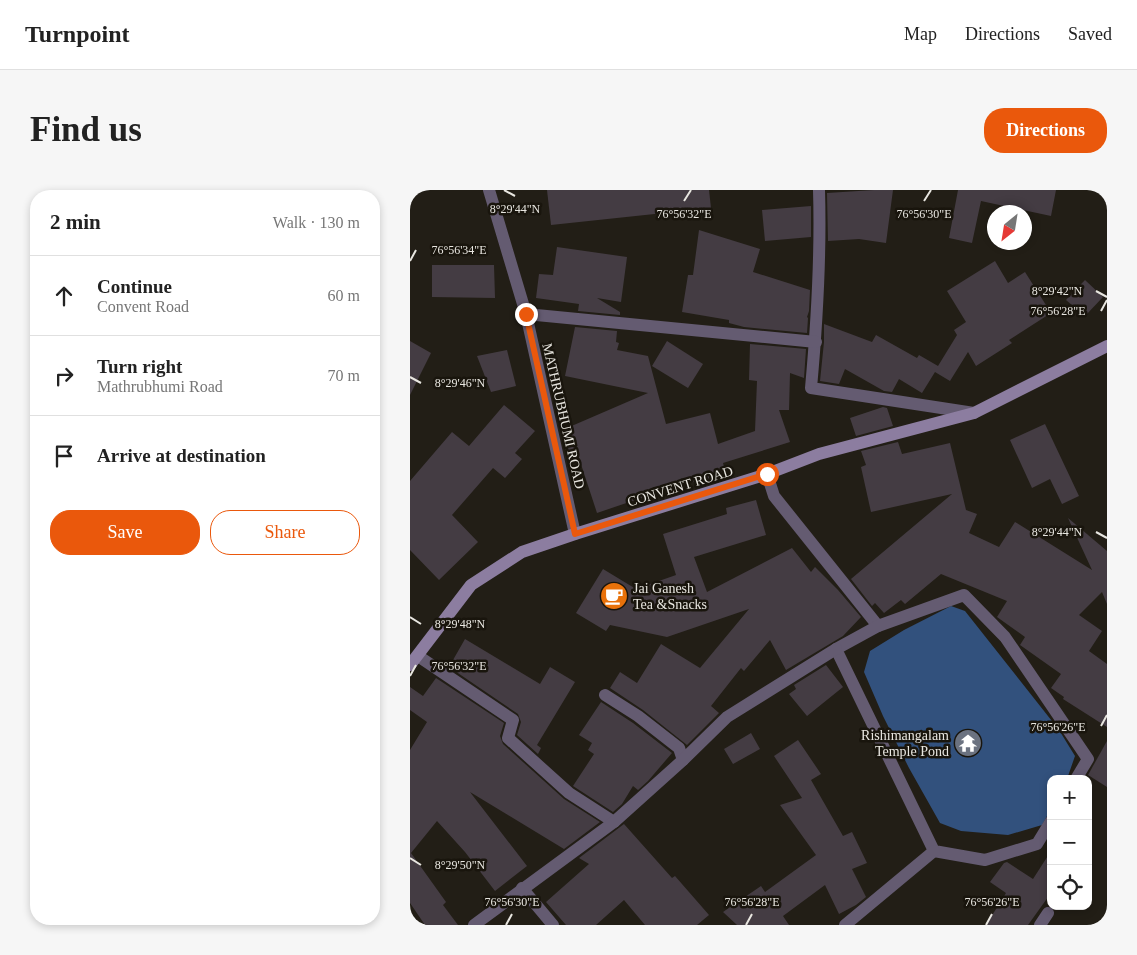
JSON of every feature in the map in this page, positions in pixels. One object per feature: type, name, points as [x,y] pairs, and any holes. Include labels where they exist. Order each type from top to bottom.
[{"type":"street","name":"MATHRUBHUMI ROAD","points":[[489,190],[526,314],[575,534]]},
{"type":"street","points":[[819,190],[820,226],[816,342],[811,388],[974,414]]},
{"type":"street","points":[[526,314],[816,342]]},
{"type":"street","name":"CONVENT ROAD","points":[[414,660],[471,585],[522,552],[767,474],[819,454],[974,414],[1107,346]]},
{"type":"street","points":[[767,474],[774,496],[878,626]]},
{"type":"street","points":[[474,925],[614,822],[683,760],[726,717],[836,649],[878,626],[964,595],[1005,636],[1088,759],[1078,775]]},
{"type":"street","points":[[836,649],[934,851]]},
{"type":"street","points":[[414,660],[513,720],[508,738],[569,793],[614,822]]},
{"type":"street","points":[[605,695],[638,716],[679,748],[683,760]]},
{"type":"street","points":[[845,925],[934,851],[985,860],[1037,844],[1047,828]]},
{"type":"street","points":[[522,888],[553,925]]},
{"type":"street","points":[[1040,925],[1048,913]]},
{"type":"water","points":[[951,606],[965,611],[1059,730],[1075,756],[1068,775],[1047,775],[1047,816],[1042,825],[1008,835],[961,831],[940,823],[909,768],[864,672],[870,651],[904,630]]},
{"type":"building","points":[[547,190],[709,190],[711,208],[551,225]]},
{"type":"building","points":[[893,190],[886,243],[859,239],[828,241],[827,193]]},
{"type":"building","points":[[958,190],[1056,190],[1051,216],[1032,212],[1032,205],[1000,205],[981,201],[972,243],[949,238]]},
{"type":"building","points":[[811,206],[811,237],[765,241],[762,210]]},
{"type":"building","points":[[699,230],[760,249],[753,272],[810,290],[807,333],[744,327],[729,323],[729,320],[682,312],[688,275],[693,275]]},
{"type":"building","points":[[557,247],[627,257],[621,302],[597,298],[620,312],[620,315],[578,311],[579,304],[536,298],[539,274],[553,275]]},
{"type":"building","points":[[995,261],[1008,283],[1025,272],[1051,313],[1009,340],[1012,343],[976,366],[968,352],[950,381],[935,372],[922,393],[899,379],[892,392],[884,391],[845,369],[839,384],[820,381],[824,324],[872,342],[876,335],[917,358],[919,355],[938,366],[957,335],[954,330],[966,322],[947,291]]},
{"type":"building","points":[[432,265],[494,265],[495,298],[432,297]]},
{"type":"building","points":[[1085,280],[1103,297],[1085,316],[1066,300]]},
{"type":"building","points":[[575,327],[617,331],[616,342],[619,343],[617,350],[648,356],[666,424],[710,413],[718,444],[755,431],[757,381],[749,380],[750,344],[806,349],[804,378],[790,373],[789,410],[779,410],[790,442],[723,463],[726,474],[646,494],[647,496],[597,513],[576,449],[566,453],[560,431],[648,393],[565,376]]},
{"type":"building","points":[[410,341],[431,353],[410,395]]},
{"type":"building","points":[[667,341],[703,364],[688,388],[652,366]]},
{"type":"building","points":[[507,350],[516,386],[491,392],[477,356]]},
{"type":"building","points":[[504,405],[535,431],[515,453],[522,459],[505,478],[493,468],[452,515],[478,542],[439,580],[410,550],[410,481],[452,432],[469,446]]},
{"type":"building","points":[[883,407],[887,408],[893,426],[856,436],[850,418]]},
{"type":"building","points":[[1045,424],[1079,496],[1062,504],[1050,479],[1032,488],[1010,440]]},
{"type":"building","points":[[898,442],[902,454],[950,443],[966,510],[977,514],[969,533],[999,547],[1015,522],[1092,570],[1068,518],[1107,551],[1107,604],[1102,592],[1079,615],[1102,631],[1089,651],[1107,664],[1107,727],[1063,699],[1064,697],[1051,688],[1061,674],[1020,645],[1025,637],[997,617],[1007,601],[941,574],[905,604],[901,600],[884,613],[875,603],[872,606],[851,579],[952,494],[871,512],[861,467],[866,465],[861,451]]},
{"type":"building","points":[[756,500],[766,535],[694,557],[707,592],[792,548],[811,572],[815,567],[861,617],[843,636],[786,670],[770,640],[744,671],[741,668],[711,706],[719,713],[687,745],[643,710],[610,688],[620,672],[637,683],[661,644],[700,668],[749,609],[667,637],[610,625],[606,631],[576,613],[603,569],[636,589],[676,575],[663,534],[727,514],[726,508]]},
{"type":"building","points":[[465,639],[540,684],[550,667],[575,682],[537,745],[541,748],[538,754],[517,735],[521,722],[518,714],[449,667]]},
{"type":"building","points":[[826,665],[843,687],[807,716],[789,694],[796,689],[794,685]]},
{"type":"building","points":[[436,678],[504,723],[500,736],[503,744],[564,799],[600,822],[564,849],[470,792],[527,866],[495,891],[465,852],[437,821],[411,853],[446,902],[443,905],[458,925],[425,925],[410,903],[410,750],[427,722],[410,710],[410,687],[423,696]]},
{"type":"building","points":[[601,702],[633,723],[672,753],[638,790],[633,786],[622,804],[613,812],[573,786],[594,754],[588,750],[592,743],[579,735]]},
{"type":"building","points":[[751,733],[760,749],[733,764],[724,749]]},
{"type":"building","points":[[798,740],[821,774],[811,780],[843,836],[852,832],[867,863],[852,869],[866,897],[839,914],[825,885],[783,916],[789,925],[737,925],[723,912],[761,886],[765,892],[816,855],[780,805],[802,798],[774,756]]},
{"type":"building","points":[[1107,741],[1107,787],[1092,778],[1092,775],[1088,775]]},
{"type":"building","points":[[624,824],[672,878],[675,876],[709,915],[697,925],[645,925],[624,900],[596,925],[566,925],[546,902],[589,864],[579,858]]},
{"type":"building","points":[[1047,857],[1047,899],[1028,925],[986,925],[1006,893],[990,882],[1004,863],[1007,862],[1033,879]]},
{"type":"place","name":"Jai Ganesh Tea &Snacks","points":[[614,596]]},
{"type":"place","name":"Rishimangalam Temple Pond","points":[[968,743]]},
{"type":"route","points":[[526,314],[575,534],[767,474]]}]
